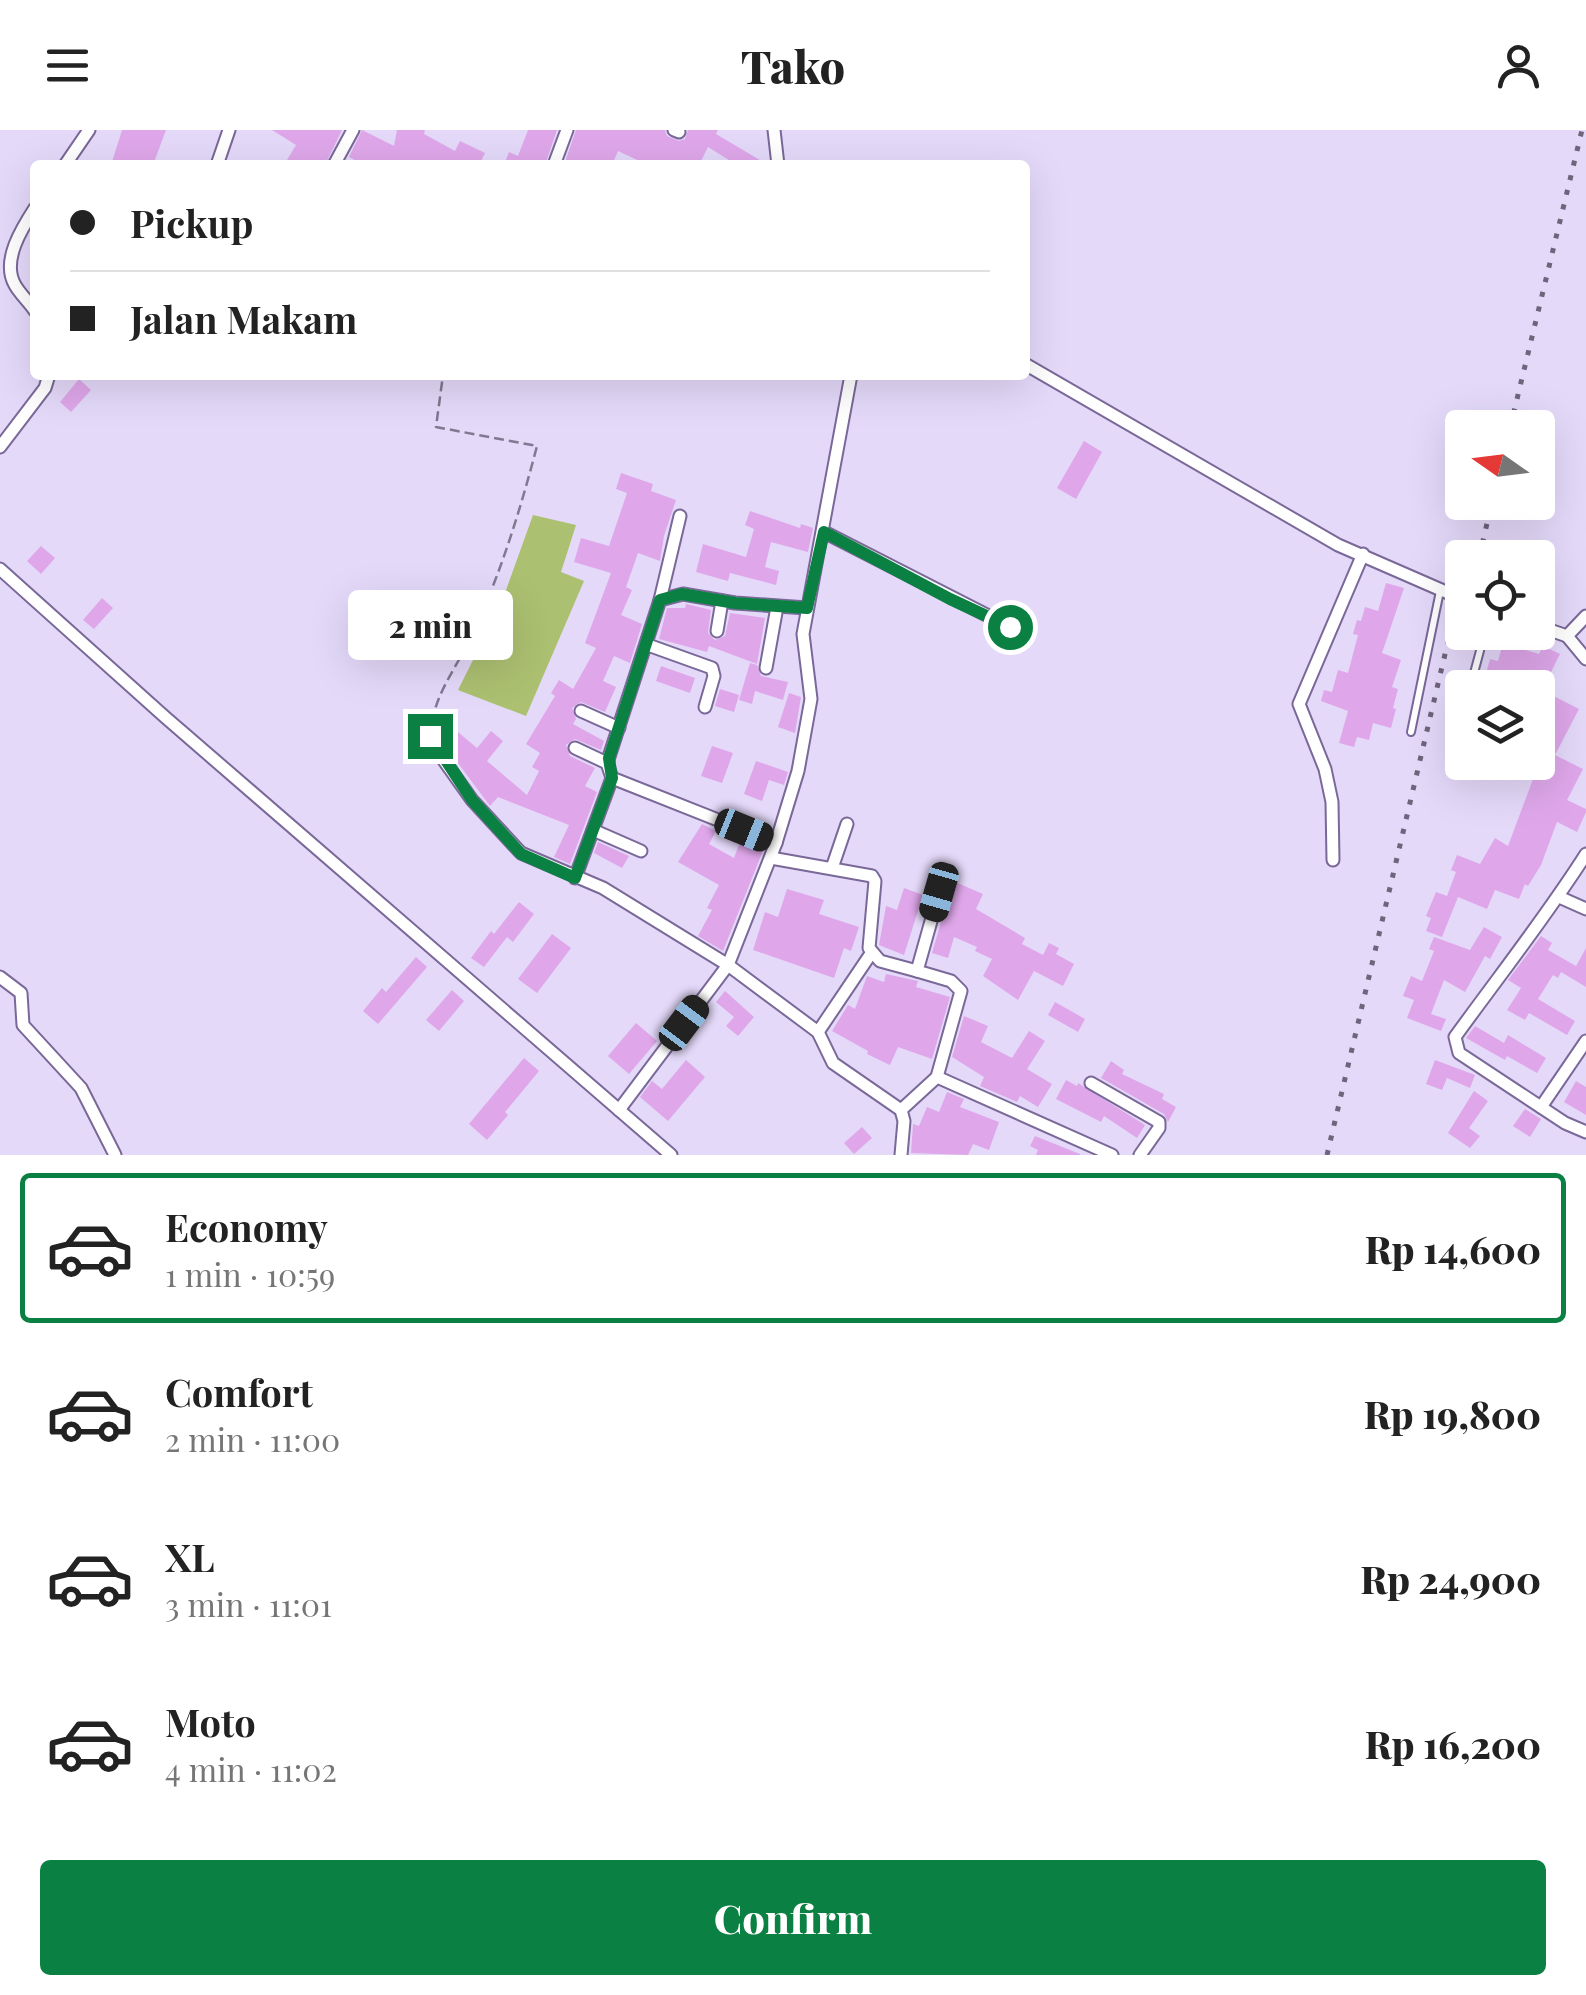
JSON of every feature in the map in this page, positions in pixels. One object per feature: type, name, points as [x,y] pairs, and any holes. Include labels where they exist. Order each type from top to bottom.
[{"type":"street","points":[[68,160],[89,130]]},
{"type":"street","points":[[218,160],[229,130]]},
{"type":"street","points":[[337,160],[354,130]]},
{"type":"street","points":[[556,160],[567,130]]},
{"type":"street","points":[[774,130],[777,160]]},
{"type":"street","points":[[30,215],[20,230],[11,261],[14,283],[30,304]]},
{"type":"street","points":[[1030,367],[1338,546],[1445,592]]},
{"type":"street","points":[[0,447],[47,380]]},
{"type":"street","points":[[619,1110],[728,965],[776,843],[798,771],[812,692],[802,644],[850,380]]},
{"type":"street","points":[[575,878],[612,778],[608,763],[648,645],[680,516]]},
{"type":"street","points":[[824,532],[1010,627]]},
{"type":"street","points":[[1332,860],[1332,802],[1300,704],[1363,554]]},
{"type":"street","points":[[0,569],[671,1155]]},
{"type":"street","points":[[660,600],[682,594],[807,608]]},
{"type":"street","points":[[717,632],[722,601]]},
{"type":"street","points":[[766,668],[778,607]]},
{"type":"street","points":[[1568,636],[1586,616]]},
{"type":"street","points":[[1555,632],[1568,636],[1586,659]]},
{"type":"street","points":[[648,645],[712,668],[714,676],[705,706]]},
{"type":"street","points":[[581,710],[619,728]]},
{"type":"street","points":[[430,733],[433,746],[472,800],[521,854],[603,888],[728,965],[818,1032],[834,1063],[901,1110],[901,1155]]},
{"type":"street","points":[[575,748],[608,763]]},
{"type":"street","points":[[612,778],[776,843]]},
{"type":"street","points":[[832,868],[847,824]]},
{"type":"street","points":[[593,830],[640,851]]},
{"type":"street","points":[[1586,854],[1559,897],[1455,1037],[1458,1053],[1586,1132]]},
{"type":"street","points":[[771,858],[872,876],[875,881],[868,940],[872,952],[880,960],[951,981],[961,990],[937,1076],[901,1110]]},
{"type":"street","points":[[916,971],[942,882]]},
{"type":"street","points":[[1559,897],[1586,909]]},
{"type":"street","points":[[818,1032],[872,952]]},
{"type":"street","points":[[0,977],[21,993],[22,1025],[81,1088],[114,1155]]},
{"type":"street","points":[[1541,1107],[1586,1040]]},
{"type":"street","points":[[937,1076],[1112,1155]]},
{"type":"street","points":[[1092,1083],[1159,1122],[1160,1127],[1140,1155]]},
{"type":"lane","points":[[1410,732],[1440,590]]},
{"type":"path","points":[[430,733],[436,698],[470,638],[518,519],[536,446],[436,427],[442,380]]},
{"type":"green space","points":[[533,515],[576,525],[561,572],[584,581],[526,716],[458,690],[501,604]]},
{"type":"building","points":[[122,130],[166,130],[155,160],[113,160]]},
{"type":"building","points":[[272,130],[342,130],[327,160],[287,160],[296,145]]},
{"type":"building","points":[[362,130],[394,146],[397,130],[425,130],[424,134],[455,151],[460,141],[485,153],[482,160],[349,157]]},
{"type":"building","points":[[528,130],[557,130],[547,160],[506,160],[509,152],[518,156]]},
{"type":"building","points":[[576,130],[665,130],[667,136],[679,141],[685,139],[688,130],[718,130],[716,134],[760,160],[729,160],[708,147],[702,160],[637,160],[618,151],[614,160],[566,160]]},
{"type":"building","points":[[78,380],[91,390],[71,412],[60,402]]},
{"type":"building","points":[[1084,441],[1102,452],[1076,499],[1057,488]]},
{"type":"building","points":[[621,473],[653,484],[651,491],[676,500],[660,561],[638,553],[626,587],[632,590],[621,615],[642,624],[630,663],[614,656],[603,681],[616,687],[605,712],[581,702],[572,708],[576,719],[573,724],[604,741],[601,750],[575,739],[566,745],[570,756],[595,768],[585,786],[597,792],[570,864],[554,857],[569,825],[498,797],[490,806],[446,747],[449,744],[439,731],[446,722],[477,748],[491,731],[503,741],[487,761],[527,795],[539,771],[532,767],[540,753],[526,744],[555,696],[551,693],[559,680],[573,689],[596,648],[585,643],[611,573],[574,562],[581,538],[609,546],[627,493],[616,489]]},
{"type":"building","points":[[750,511],[800,528],[801,524],[813,528],[808,552],[771,542],[765,567],[779,571],[776,585],[730,573],[728,581],[696,572],[703,544],[746,557],[754,529],[745,525]]},
{"type":"building","points":[[41,546],[55,558],[41,574],[27,561]]},
{"type":"building","points":[[1386,583],[1404,588],[1382,653],[1401,660],[1392,687],[1398,689],[1393,708],[1396,709],[1391,728],[1373,723],[1369,740],[1357,737],[1354,747],[1339,743],[1348,711],[1321,701],[1324,690],[1332,692],[1338,670],[1348,673],[1358,635],[1353,634],[1357,620],[1361,621],[1365,607],[1378,611]]},
{"type":"building","points":[[102,598],[113,608],[94,629],[83,620]]},
{"type":"building","points":[[686,604],[711,610],[708,633],[715,640],[725,636],[730,613],[765,618],[757,664],[709,646],[707,652],[659,639],[667,608],[685,608]]},
{"type":"building","points":[[1501,650],[1539,654],[1541,650],[1552,650],[1560,654],[1552,670],[1487,670],[1490,659],[1498,661]]},
{"type":"building","points":[[750,663],[757,665],[761,676],[788,682],[783,700],[755,691],[752,704],[739,700]]},
{"type":"building","points":[[661,666],[695,678],[690,693],[656,681]]},
{"type":"building","points":[[720,689],[739,695],[734,712],[715,706]]},
{"type":"building","points":[[789,693],[801,697],[795,733],[778,727]]},
{"type":"building","points":[[1555,697],[1579,709],[1555,755]]},
{"type":"building","points":[[712,746],[733,753],[722,783],[701,776]]},
{"type":"building","points":[[1555,755],[1583,769],[1567,800],[1586,809],[1577,832],[1557,822],[1541,865],[1528,886],[1525,884],[1519,899],[1495,890],[1487,909],[1458,897],[1442,937],[1426,931],[1431,918],[1426,916],[1436,892],[1447,896],[1456,872],[1451,870],[1457,855],[1480,864],[1495,838],[1508,846],[1533,780],[1555,780]]},
{"type":"building","points":[[756,761],[788,772],[784,785],[769,780],[762,801],[744,794]]},
{"type":"building","points":[[702,824],[716,831],[709,844],[734,858],[741,839],[764,848],[723,951],[698,936],[712,910],[707,908],[719,885],[678,862]]},
{"type":"building","points":[[598,842],[629,856],[622,868],[594,853]]},
{"type":"building","points":[[953,881],[983,894],[976,909],[1025,938],[1022,944],[1043,955],[1049,943],[1059,948],[1056,954],[1074,964],[1063,986],[1034,971],[1018,1000],[983,976],[992,959],[975,951],[977,947],[954,937],[948,958],[932,953]]},
{"type":"building","points":[[904,888],[923,895],[904,955],[879,945],[886,906],[897,910]]},
{"type":"building","points":[[787,889],[824,900],[819,914],[859,927],[851,951],[844,948],[834,978],[753,950],[765,912],[778,917]]},
{"type":"building","points":[[519,902],[534,914],[513,942],[507,937],[484,967],[471,958]]},
{"type":"building","points":[[1484,927],[1502,937],[1490,959],[1485,956],[1465,992],[1444,980],[1431,1014],[1446,1019],[1441,1031],[1407,1018],[1414,1000],[1403,996],[1411,976],[1422,981],[1434,951],[1429,949],[1434,937],[1470,950]]},
{"type":"building","points":[[552,934],[571,948],[537,993],[518,979]]},
{"type":"building","points":[[1541,936],[1552,943],[1548,950],[1576,966],[1586,948],[1586,987],[1561,972],[1558,978],[1553,975],[1538,999],[1575,1021],[1567,1035],[1529,1013],[1525,1020],[1507,1010],[1521,988],[1508,980]]},
{"type":"building","points":[[416,957],[427,967],[378,1024],[363,1011],[382,988],[386,992]]},
{"type":"building","points":[[886,974],[918,981],[916,987],[950,997],[932,1059],[898,1047],[890,1065],[832,1031],[848,1005],[855,1009],[867,976],[884,982]]},
{"type":"building","points":[[452,990],[464,1001],[439,1031],[426,1020]]},
{"type":"building","points":[[725,991],[754,1017],[738,1036],[726,1026],[734,1017],[716,1002]]},
{"type":"building","points":[[1055,1002],[1085,1019],[1078,1032],[1048,1015]]},
{"type":"building","points":[[964,1016],[988,1026],[981,1042],[1012,1058],[1029,1031],[1045,1041],[1027,1069],[1052,1084],[1038,1107],[1020,1096],[1017,1102],[980,1086],[984,1077],[952,1057]]},
{"type":"building","points":[[636,1023],[657,1041],[629,1074],[608,1056]]},
{"type":"building","points":[[1475,1026],[1504,1043],[1508,1035],[1546,1058],[1537,1073],[1507,1056],[1505,1060],[1466,1038]]},
{"type":"building","points":[[524,1058],[539,1071],[487,1140],[469,1124]]},
{"type":"building","points":[[686,1060],[705,1077],[668,1121],[640,1097],[652,1081],[662,1089]]},
{"type":"building","points":[[1435,1060],[1475,1075],[1470,1088],[1447,1078],[1442,1090],[1426,1084]]},
{"type":"building","points":[[1111,1061],[1124,1070],[1122,1074],[1164,1094],[1162,1099],[1176,1107],[1168,1122],[1164,1114],[1101,1078]]},
{"type":"building","points":[[1066,1080],[1077,1086],[1078,1083],[1145,1125],[1137,1138],[1104,1116],[1101,1122],[1056,1099]]},
{"type":"building","points":[[1576,1081],[1586,1087],[1586,1115],[1564,1102]]},
{"type":"building","points":[[1474,1091],[1488,1101],[1469,1128],[1480,1136],[1470,1148],[1448,1133]]},
{"type":"building","points":[[947,1092],[964,1099],[960,1107],[999,1122],[989,1150],[973,1144],[968,1155],[911,1153],[913,1124],[919,1126],[927,1107],[939,1112]]},
{"type":"building","points":[[1525,1109],[1541,1119],[1530,1137],[1513,1126]]},
{"type":"building","points":[[862,1127],[872,1138],[854,1154],[844,1143]]},
{"type":"building","points":[[1035,1136],[1080,1155],[1036,1155],[1038,1150],[1030,1146]]},
{"type":"railway","points":[[1514,410],[1582,130]]},
{"type":"railway","points":[[1483,540],[1488,520]]},
{"type":"railway","points":[[1327,1155],[1446,650]]},
{"type":"route","points":[[430,736],[472,800],[521,854],[575,878],[612,778],[609,758],[660,600],[682,594],[735,603],[807,608],[824,532],[1010,627]]}]
